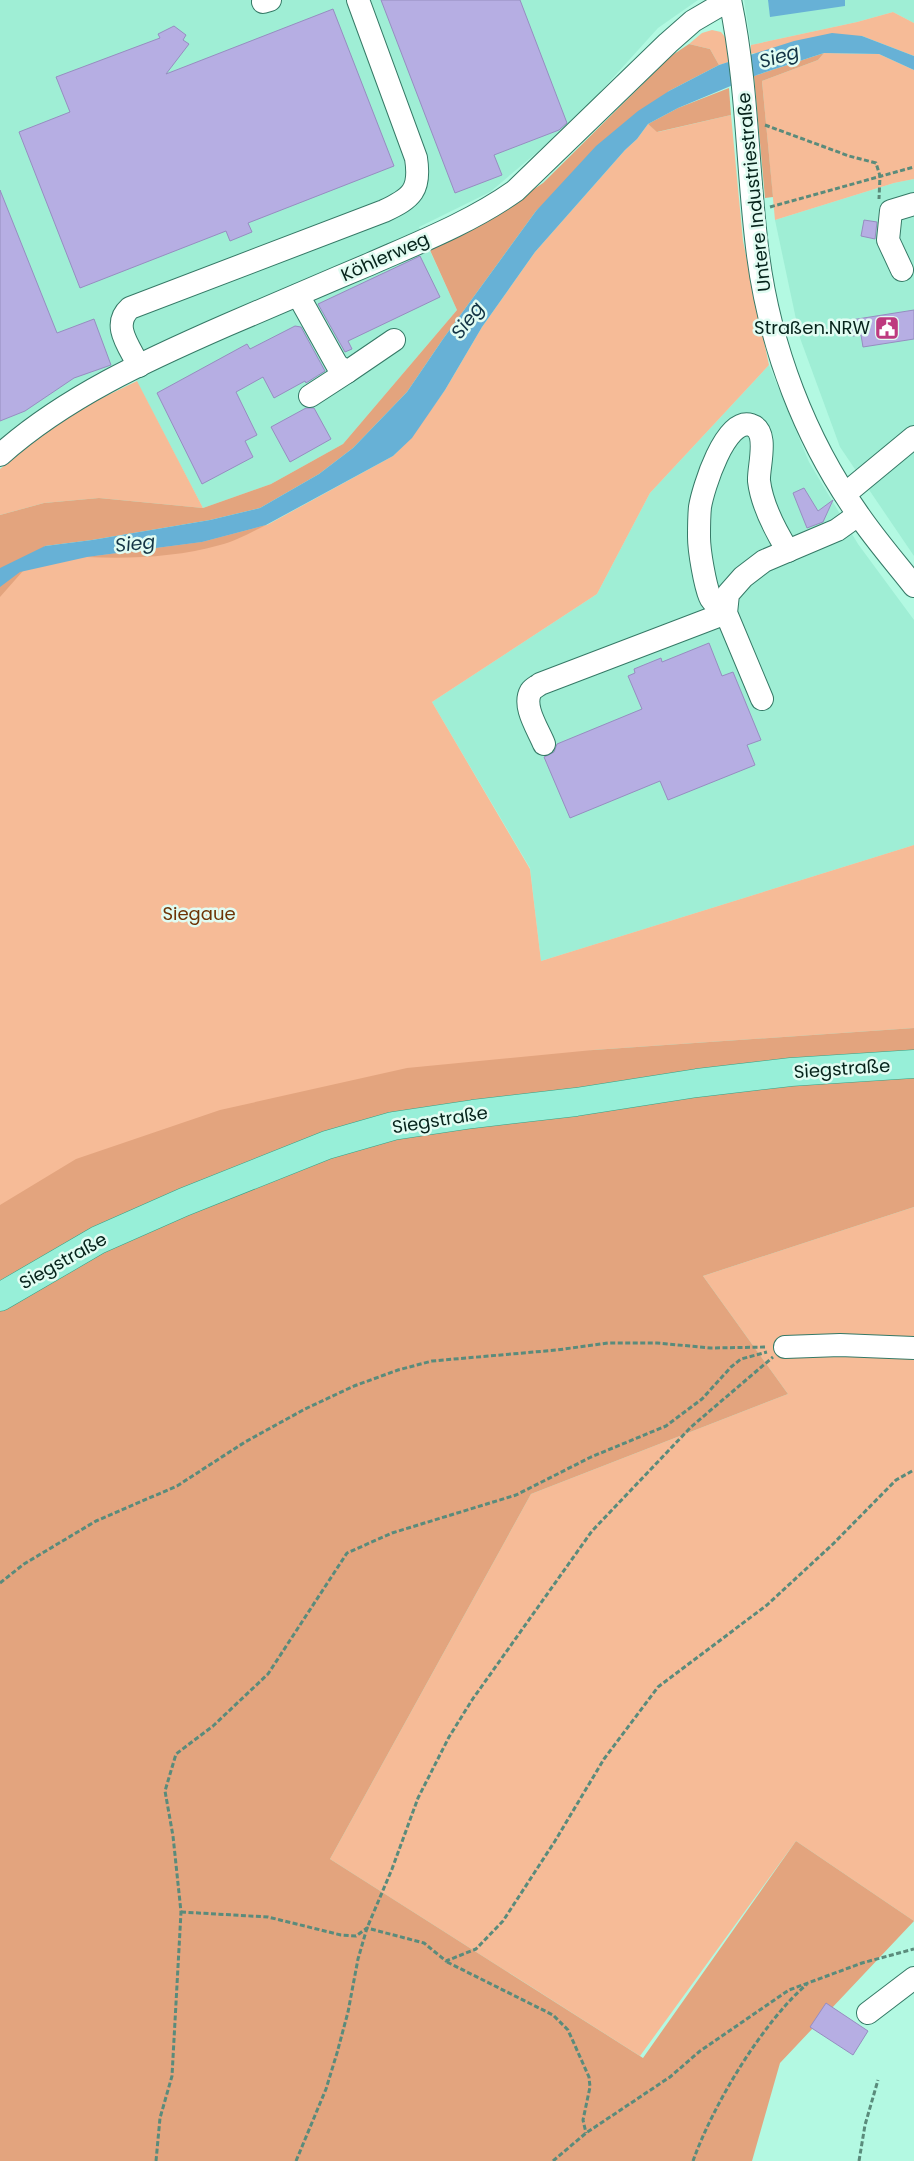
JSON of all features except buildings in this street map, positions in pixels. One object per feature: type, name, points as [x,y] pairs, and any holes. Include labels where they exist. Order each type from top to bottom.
[{"type":"main road","name":"Siegstraße","points":[[0,1297],[98,1240],[184,1202],[328,1145],[393,1126],[576,1102],[697,1083],[791,1072],[914,1064]]},
{"type":"street","points":[[139,366],[121,329],[120,321],[123,314],[130,308],[384,211],[409,197],[416,187],[418,175],[416,158],[358,0]]},
{"type":"street","name":"Köhlerweg","points":[[0,455],[36,427],[74,402],[139,366],[488,210],[515,191],[693,21],[729,0]]},
{"type":"street","name":"Untere Industriestraße","points":[[729,0],[738,45],[753,212],[765,296],[780,353],[810,431],[845,494],[858,515],[914,586]]},
{"type":"street","points":[[902,270],[888,240],[891,211],[914,204]]},
{"type":"street","points":[[298,295],[337,365],[347,372]]},
{"type":"street","points":[[310,396],[394,340]]},
{"type":"street","points":[[762,699],[726,612],[710,599],[699,538],[700,507],[710,471],[726,439],[733,430],[743,425],[750,425],[757,429],[762,441],[759,481],[765,506],[776,532],[788,551]]},
{"type":"street","points":[[845,494],[914,437]]},
{"type":"street","points":[[726,612],[728,594],[742,577],[764,561],[837,530],[858,515]]},
{"type":"street","points":[[544,744],[528,702],[531,691],[540,684],[726,612]]},
{"type":"street","points":[[785,1347],[840,1345],[914,1348]]},
{"type":"street","points":[[868,2013],[914,1978]]},
{"type":"path","points":[[770,128],[849,156],[876,163],[880,176],[878,194]]},
{"type":"path","points":[[753,212],[914,167]]},
{"type":"path","points":[[0,1583],[24,1564],[96,1521],[177,1486],[245,1442],[305,1409],[354,1386],[398,1370],[432,1361],[557,1350],[608,1343],[657,1343],[711,1348],[785,1347]]},
{"type":"path","points":[[156,2161],[160,2118],[172,2076],[181,1912],[174,1836],[165,1791],[176,1754],[213,1726],[268,1674],[347,1553],[392,1532],[516,1495],[591,1457],[666,1426],[702,1399],[741,1360],[785,1347]]},
{"type":"path","points":[[296,2161],[326,2088],[337,2053],[348,2012],[358,1959],[367,1928],[392,1870],[418,1798],[449,1737],[472,1700],[592,1531],[691,1427],[785,1347]]},
{"type":"path","points":[[446,1961],[476,1950],[503,1921],[556,1840],[604,1759],[658,1686],[767,1605],[833,1544],[896,1480],[914,1470]]},
{"type":"path","points":[[181,1912],[268,1917],[341,1935],[356,1936],[367,1928]]},
{"type":"path","points":[[367,1928],[424,1943],[446,1961],[552,2015],[568,2030],[589,2077],[590,2087],[583,2120],[586,2133]]},
{"type":"path","points":[[553,2161],[586,2133],[670,2077],[700,2051],[789,1990],[862,1963],[914,1949]]},
{"type":"path","points":[[693,2161],[709,2123],[751,2052],[794,1995],[810,1982]]},
{"type":"path","points":[[859,2161],[865,2125],[878,2080]]},
{"type":"shaded area","points":[[0,0],[698,0],[658,28],[573,122],[490,192],[419,227],[457,310],[343,444],[271,484],[203,508],[127,363],[0,446]]},
{"type":"shaded area","points":[[744,0],[914,0],[914,23],[893,12],[857,22],[751,45]]},
{"type":"shaded area","points":[[689,44],[710,49],[719,65],[669,91],[536,211],[407,392],[353,448],[319,474],[260,508],[210,520],[45,546],[0,597],[0,515],[44,503],[99,498],[203,508],[271,484],[343,444],[457,310],[429,248],[485,222],[543,183],[671,56]]},
{"type":"shaded area","points":[[824,53],[818,60],[762,81],[773,197],[765,198],[754,76]]},
{"type":"shaded area","points":[[729,88],[731,115],[657,132],[648,124],[678,108]]},
{"type":"shaded area","points":[[914,179],[914,556],[840,447],[800,338],[775,220],[894,183]]},
{"type":"shaded area","points":[[769,365],[809,462],[858,544],[914,620],[914,845],[541,961],[530,868],[432,702],[597,594],[650,493]]},
{"type":"shaded area","points":[[266,525],[238,539],[188,552],[120,558],[87,557],[202,542]]},
{"type":"shaded area","points":[[914,1028],[914,1207],[703,1276],[788,1394],[531,1494],[330,1859],[643,2058],[796,1841],[914,1921],[780,2063],[752,2161],[0,2161],[0,1205],[76,1159],[220,1110],[407,1068],[593,1050]]},
{"type":"green space","points":[[893,12],[914,23],[914,56],[862,36],[750,54],[751,45],[857,22]]},
{"type":"green space","points":[[712,30],[721,32],[729,42],[729,62],[719,65],[710,49],[689,44],[702,33]]},
{"type":"green space","points":[[824,53],[879,54],[914,70],[914,179],[894,183],[775,220],[762,81],[818,60]]},
{"type":"green space","name":"Siegaue","points":[[731,115],[743,241],[769,365],[650,493],[597,594],[432,702],[530,869],[541,961],[914,845],[914,1028],[593,1050],[0,1220],[0,563],[267,525],[393,456],[410,439],[445,390],[482,327],[535,252],[625,150],[637,139],[648,124],[658,132]]},
{"type":"green space","points":[[137,381],[203,508],[99,498],[44,503],[0,515],[0,469],[45,432],[77,410]]},
{"type":"green space","points":[[914,1207],[914,1921],[796,1841],[640,2056],[330,1859],[531,1494],[788,1394],[703,1276]]},
{"type":"water","points":[[768,0],[845,0],[845,6],[770,17]]},
{"type":"water","name":"Sieg","points":[[832,33],[862,36],[914,56],[914,70],[879,54],[824,53],[757,75],[678,108],[648,124],[637,139],[625,150],[535,252],[482,327],[445,390],[412,438],[393,456],[266,525],[202,542],[87,557],[20,572],[0,587],[0,568],[45,546],[210,520],[260,508],[319,474],[353,448],[407,392],[536,211],[596,146],[638,111],[669,91],[719,65],[794,41]]},
{"type":"place","name":"Straßen.NRW","points":[[887,328]]}]
